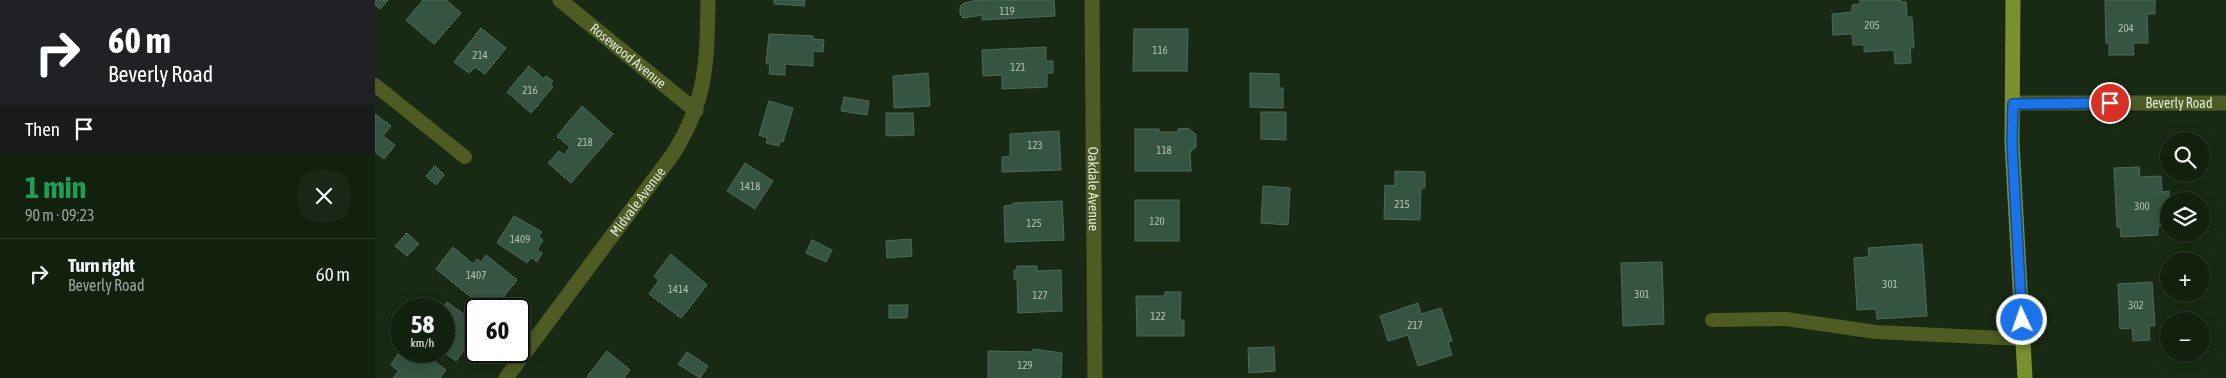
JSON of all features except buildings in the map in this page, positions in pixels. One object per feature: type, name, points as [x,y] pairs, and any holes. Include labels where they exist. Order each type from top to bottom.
[{"type":"main road","points":[[2013,0],[2012,143],[2025,378]]},
{"type":"street","name":"Rosewood Avenue","points":[[559,0],[696,111]]},
{"type":"street","name":"Midvale Avenue","points":[[506,378],[673,154],[687,132],[696,111],[705,64],[708,0]]},
{"type":"street","name":"Oakdale Avenue","points":[[1092,0],[1095,378]]},
{"type":"street","name":"Beverly Road","points":[[2013,104],[2226,103]]},
{"type":"lane","points":[[375,85],[465,157]]},
{"type":"lane","points":[[1712,320],[1786,319],[1876,332],[2023,340]]},
{"type":"route","points":[[2022,320],[2012,143],[2013,104],[2110,103]]}]
